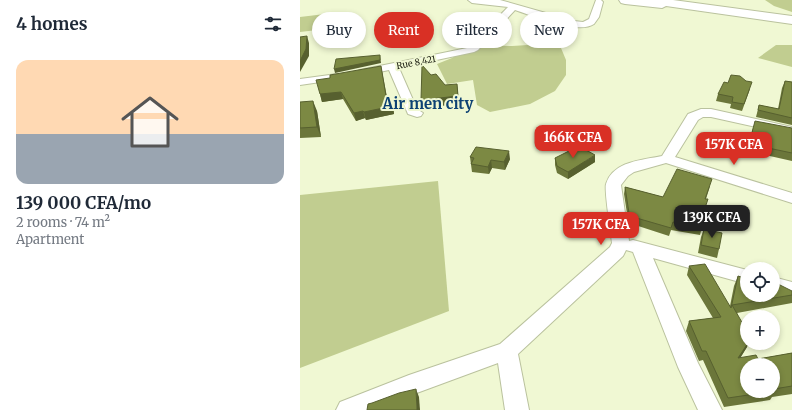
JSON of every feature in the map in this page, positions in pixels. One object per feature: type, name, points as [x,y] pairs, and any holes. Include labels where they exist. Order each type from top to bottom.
[{"type":"highway","points":[[625,0],[792,20]]},
{"type":"highway","points":[[648,0],[752,15]]},
{"type":"highway","points":[[690,0],[792,14]]},
{"type":"street","points":[[472,0],[497,2],[567,23],[582,25],[588,24],[592,21],[599,2]]},
{"type":"street","name":"Rue 8.421","points":[[300,82],[327,79],[470,50],[474,48],[514,6]]},
{"type":"street","points":[[393,66],[412,111],[417,113]]},
{"type":"street","points":[[667,159],[693,117],[701,113],[711,113],[792,131]]},
{"type":"street","points":[[710,410],[631,246],[612,185],[616,176],[630,167],[667,159],[792,198]]},
{"type":"street","points":[[348,410],[409,386],[507,351],[610,259],[631,246],[740,275]]},
{"type":"street","points":[[780,286],[792,289]]},
{"type":"street","points":[[507,351],[517,410]]},
{"type":"green space","points":[[765,0],[792,0],[792,12],[774,6]]},
{"type":"green space","points":[[312,16],[312,31],[300,32],[300,17]]},
{"type":"green space","points":[[776,45],[792,45],[792,67],[758,58]]},
{"type":"green space","points":[[512,46],[520,46],[520,48],[561,48],[566,60],[566,75],[555,91],[530,104],[490,112],[477,105],[473,80],[447,84],[437,64],[452,58],[467,48],[512,48]]},
{"type":"green space","points":[[438,181],[449,311],[300,368],[300,195]]},
{"type":"building","points":[[307,36],[306,49],[300,61],[300,37]]},
{"type":"building","points":[[380,55],[380,60],[334,69],[336,59]]},
{"type":"building","points":[[422,65],[431,75],[436,74],[445,85],[457,84],[458,96],[421,100]]},
{"type":"building","points":[[381,66],[386,96],[393,106],[354,113],[341,92],[320,94],[316,80],[330,78],[330,75]]},
{"type":"building","points":[[731,75],[740,76],[746,81],[752,82],[744,104],[732,102],[733,97],[718,94],[724,82],[728,83]]},
{"type":"building","points":[[785,81],[792,82],[792,118],[758,110],[759,105],[779,109]]},
{"type":"building","points":[[313,101],[317,127],[300,128],[300,102]]},
{"type":"building","points":[[755,121],[792,128],[792,153],[749,144]]},
{"type":"building","points":[[579,146],[595,155],[568,172],[557,166],[555,158]]},
{"type":"building","points":[[476,147],[509,151],[504,162],[491,160],[488,167],[471,164],[474,158],[470,157]]},
{"type":"building","points":[[677,169],[712,179],[705,199],[708,199],[703,214],[702,227],[673,222],[671,228],[633,217],[629,213],[625,187],[663,197]]},
{"type":"building","points":[[704,229],[722,233],[719,249],[701,245]]},
{"type":"building","points":[[705,264],[731,308],[738,276],[740,277],[740,302],[750,302],[732,305],[740,319],[740,350],[743,350],[738,358],[756,355],[758,358],[740,358],[740,396],[728,398],[706,351],[702,351],[689,321],[721,317],[689,266]]},
{"type":"building","points":[[780,285],[792,291],[792,295],[780,297]]},
{"type":"building","points":[[792,353],[792,386],[780,388],[780,358],[764,358]]},
{"type":"building","points":[[416,389],[417,410],[367,410],[368,404],[399,393]]},
{"type":"district","name":"Air men city","points":[[428,103]]}]
